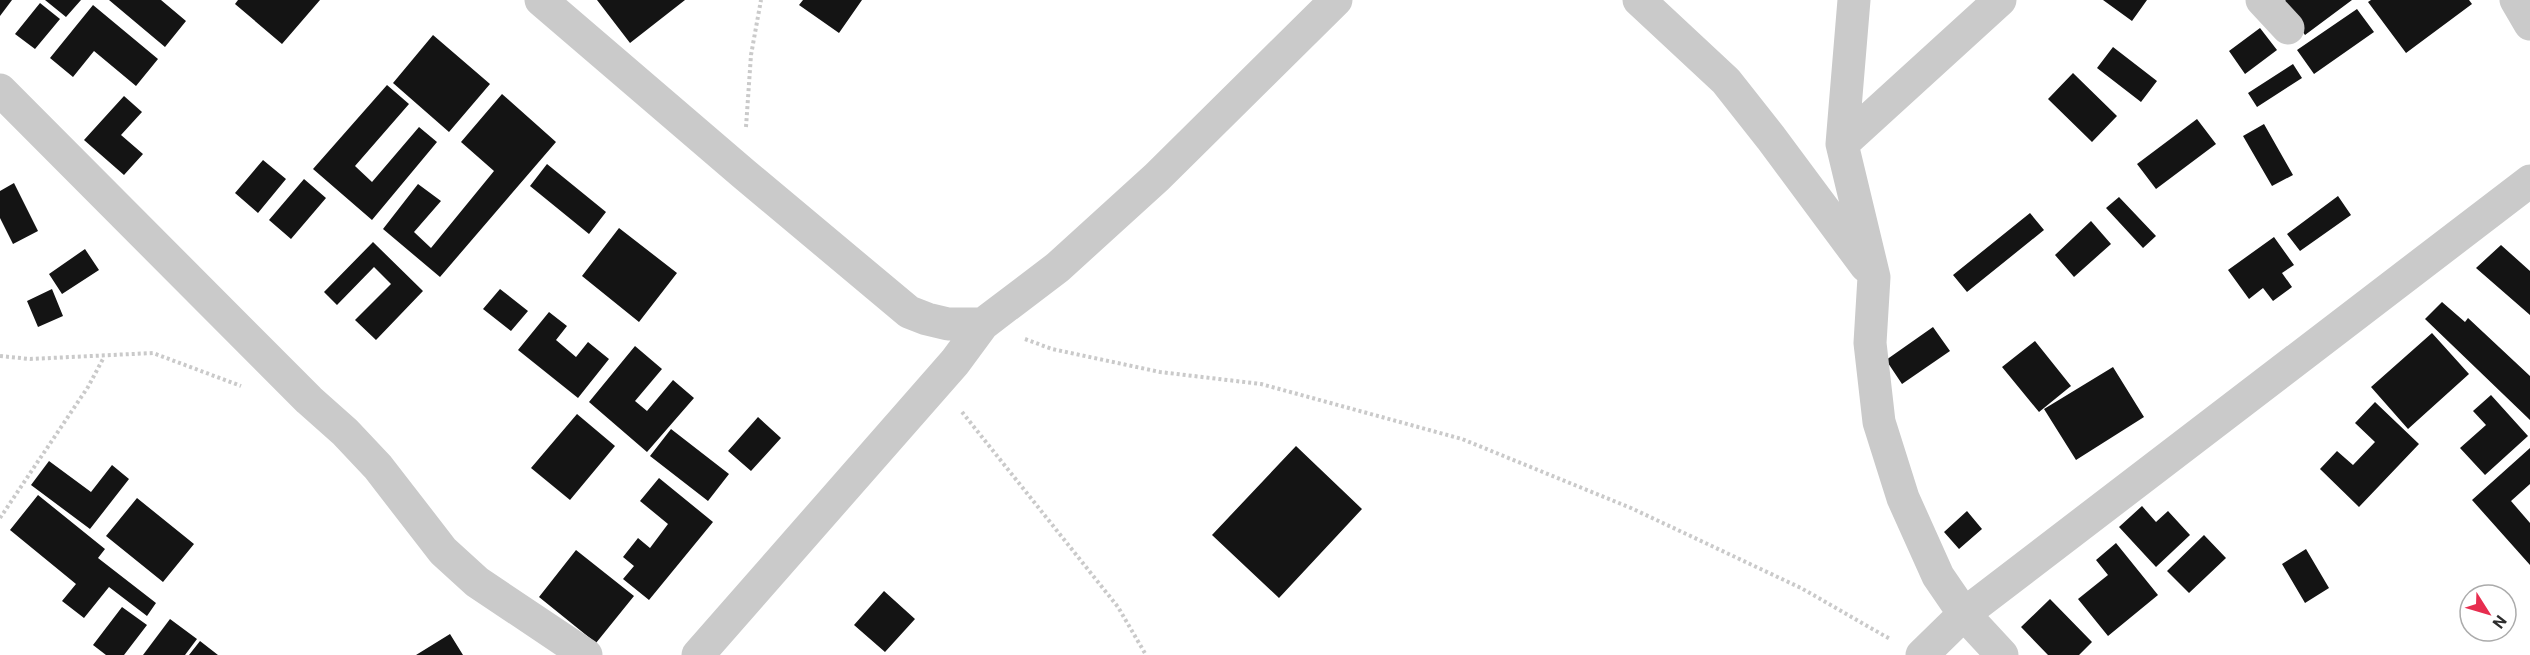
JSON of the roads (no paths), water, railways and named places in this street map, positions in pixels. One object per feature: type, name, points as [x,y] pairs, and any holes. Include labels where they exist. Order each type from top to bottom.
[{"type":"street","points":[[541,0],[909,312],[927,320],[948,324],[983,324]]},
{"type":"street","points":[[698,655],[955,362],[983,324],[1066,260],[1157,177],[1336,0]]},
{"type":"street","points":[[1639,0],[1726,81],[1874,278]]},
{"type":"street","points":[[1854,0],[1842,144],[1874,278],[1870,343],[1879,422],[1903,498],[1938,576],[1964,614],[2002,655]]},
{"type":"street","points":[[1842,144],[2000,0]]},
{"type":"street","points":[[2262,0],[2288,28]]},
{"type":"street","points":[[2516,0],[2530,24]]},
{"type":"street","points":[[0,90],[309,400],[378,466],[443,551],[477,582],[586,655]]},
{"type":"street","points":[[1911,650],[1964,614],[2530,181]]}]
